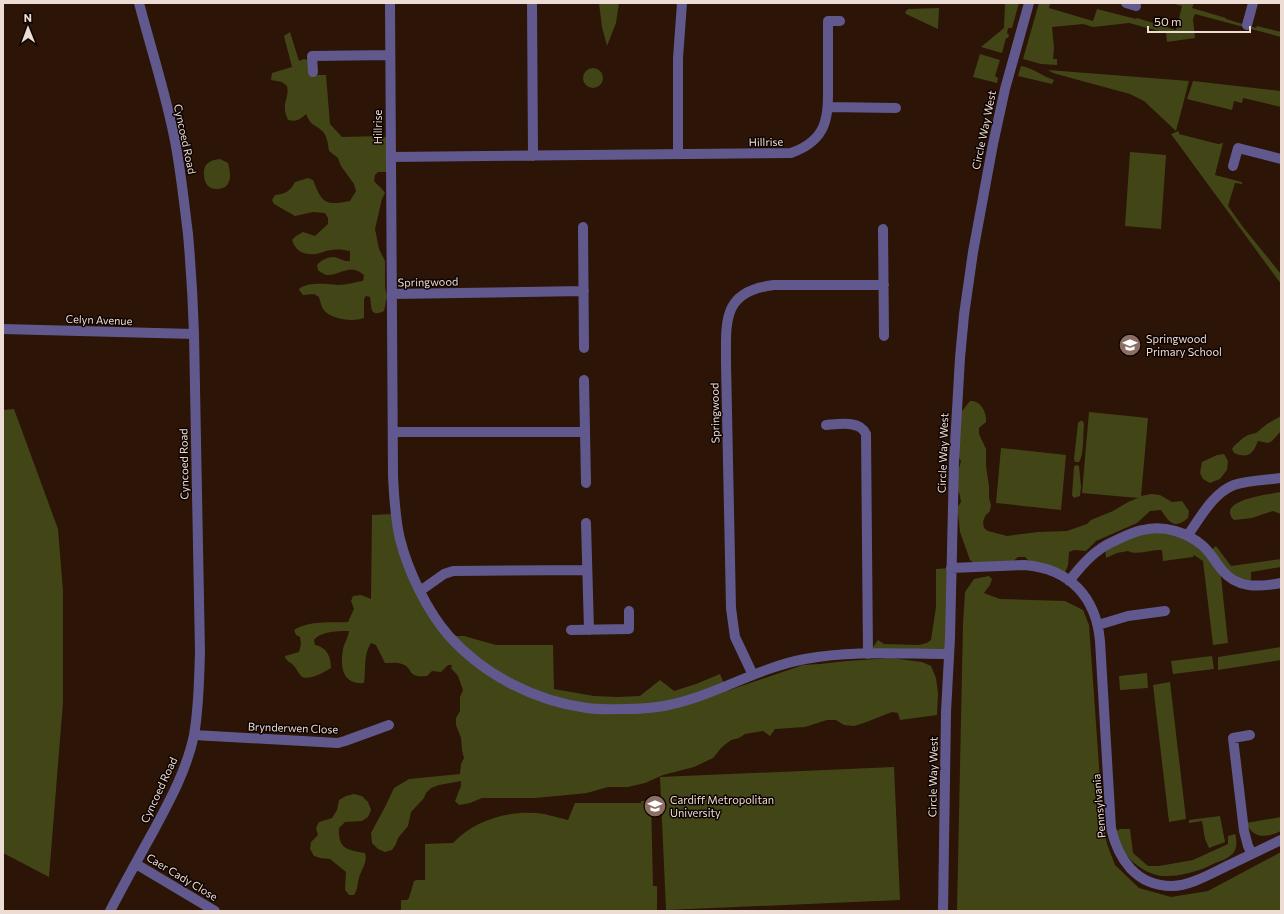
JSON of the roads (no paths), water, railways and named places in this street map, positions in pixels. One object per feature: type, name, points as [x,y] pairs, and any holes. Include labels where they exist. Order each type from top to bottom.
[{"type":"street","name":"Cyncoed Road","points":[[110,911],[179,780],[189,754],[194,735],[197,710],[200,652],[194,334],[191,271],[180,170],[175,140],[139,3]]},
{"type":"street","name":"Hillrise","points":[[390,3],[391,157],[791,153],[808,146],[822,131],[828,107],[828,21],[840,21]]},
{"type":"street","points":[[532,3],[533,156]]},
{"type":"street","points":[[678,154],[678,58],[682,3]]},
{"type":"street","name":"Circle Way West","points":[[943,911],[946,720],[951,568],[957,402],[964,315],[973,252],[993,144],[1005,90],[1029,3]]},
{"type":"street","points":[[1247,25],[1254,3]]},
{"type":"street","points":[[313,72],[312,56],[390,55]]},
{"type":"street","points":[[828,107],[896,108]]},
{"type":"street","points":[[1234,166],[1238,148],[1281,159]]},
{"type":"street","name":"Springwood","points":[[391,157],[394,432],[393,476],[395,514],[406,561],[420,591],[437,620],[449,636],[483,666],[526,691],[546,699],[588,709],[664,706],[692,698],[772,667],[805,659],[836,655],[949,654]]},
{"type":"street","points":[[583,227],[584,348]]},
{"type":"street","points":[[883,230],[884,336]]},
{"type":"street","name":"Springwood","points":[[753,675],[736,637],[732,622],[731,608],[726,363],[726,330],[729,313],[741,295],[762,286],[884,285]]},
{"type":"street","name":"Springwood","points":[[392,294],[584,291]]},
{"type":"street","name":"Celyn Avenue","points":[[3,329],[194,334]]},
{"type":"street","points":[[584,380],[586,483]]},
{"type":"street","points":[[826,425],[858,425],[864,429],[866,434],[868,654]]},
{"type":"street","points":[[394,432],[584,432]]},
{"type":"street","points":[[1188,535],[1206,510],[1223,491],[1245,482],[1281,478]]},
{"type":"street","points":[[586,523],[586,570],[589,630]]},
{"type":"street","points":[[1069,581],[1092,556],[1110,543],[1143,530],[1164,528],[1176,530],[1199,542],[1209,551],[1222,570],[1232,579],[1245,585],[1252,586],[1267,586],[1281,583]]},
{"type":"street","name":"Pennsylvania","points":[[951,568],[1025,565],[1036,566],[1048,570],[1069,581],[1083,593],[1090,604],[1098,625],[1111,828],[1113,838],[1123,861],[1138,875],[1148,881],[1159,884],[1172,886],[1183,885],[1204,877],[1281,840]]},
{"type":"street","points":[[420,591],[444,574],[453,571],[586,570]]},
{"type":"street","points":[[571,630],[629,629],[629,611]]},
{"type":"street","points":[[1098,625],[1128,616],[1165,611]]},
{"type":"street","name":"Brynderwen Close","points":[[194,735],[345,742],[389,726]]},
{"type":"street","points":[[1250,735],[1232,738],[1244,831],[1252,854]]},
{"type":"street","name":"Caer Cady Close","points":[[136,864],[215,911]]},
{"type":"place","name":"Springwood Primary School","points":[[1130,345]]},
{"type":"place","name":"Cardiff Metropolitan University","points":[[655,806]]}]
